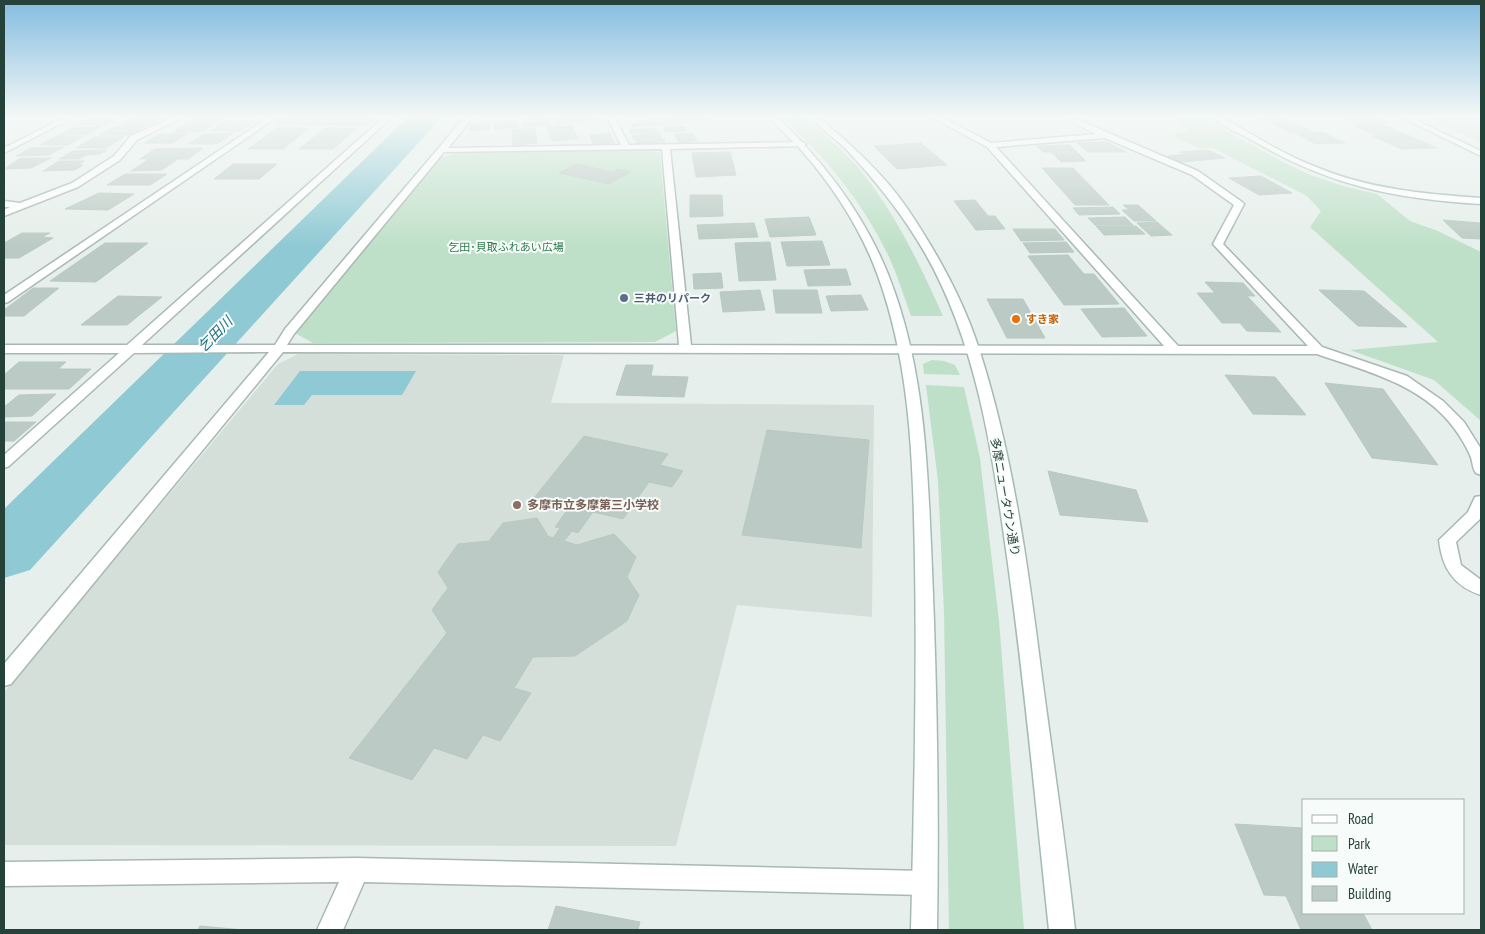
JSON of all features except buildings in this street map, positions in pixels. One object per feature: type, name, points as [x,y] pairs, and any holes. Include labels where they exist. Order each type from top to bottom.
[{"type":"street","points":[[4,213],[75,185],[113,161]]},
{"type":"street","points":[[4,300],[209,161]]},
{"type":"street","points":[[4,463],[339,161]]},
{"type":"street","points":[[4,678],[278,350],[289,332],[432,161]]},
{"type":"street","points":[[667,161],[686,348]]},
{"type":"street","points":[[816,161],[853,212],[877,259],[905,348],[911,385],[920,480],[925,610],[924,930]]},
{"type":"street","name":"多摩ニュータウン通り","points":[[861,161],[902,208],[931,255],[954,302],[973,348],[1000,459],[1026,624],[1062,930]]},
{"type":"street","points":[[1004,161],[1172,348]]},
{"type":"street","points":[[1164,161],[1195,174],[1239,204],[1218,244],[1318,350]]},
{"type":"street","points":[[1292,161],[1325,174],[1362,185],[1403,193],[1481,200]]},
{"type":"street","points":[[4,204],[21,206]]},
{"type":"street","points":[[4,349],[1172,348],[1318,350],[1402,380],[1438,404],[1459,426],[1478,456],[1481,470]]},
{"type":"street","points":[[1481,501],[1475,515],[1447,540],[1449,562],[1461,575],[1481,588]]},
{"type":"street","points":[[4,874],[357,870],[924,883]]},
{"type":"street","points":[[330,930],[357,870]]},
{"type":"shaded area","name":"多摩市立多摩第三小学校","points":[[298,354],[564,355],[551,403],[874,405],[872,617],[737,605],[676,846],[4,845],[4,692],[278,364]]},
{"type":"green space","name":"乞田･貝取ふれあい広場","points":[[437,161],[661,161],[676,331],[655,342],[313,343],[295,333]]},
{"type":"green space","points":[[825,161],[851,161],[865,176],[888,209],[908,244],[943,316],[911,316],[890,259],[880,239],[856,201]]},
{"type":"green space","points":[[1238,161],[1280,161],[1308,174],[1343,186],[1377,194],[1410,221],[1438,231],[1481,252],[1481,421],[1434,380],[1350,350],[1438,342],[1310,227],[1321,211],[1307,196]]},
{"type":"green space","points":[[932,360],[944,361],[955,365],[960,375],[924,374],[923,364]]},
{"type":"green space","points":[[926,385],[964,387],[980,458],[999,621],[1024,930],[949,930],[944,613],[938,481]]},
{"type":"water","points":[[300,371],[416,371],[402,395],[312,395],[304,405],[274,405]]},
{"type":"waterway","name":"乞田川","points":[[4,552],[384,161]]},
{"type":"place","name":"三井のリパーク","points":[[624,298]]},
{"type":"place","name":"すき家","points":[[1016,319]]},
{"type":"place","name":"多摩市立多摩第三小学校","points":[[517,505]]}]
